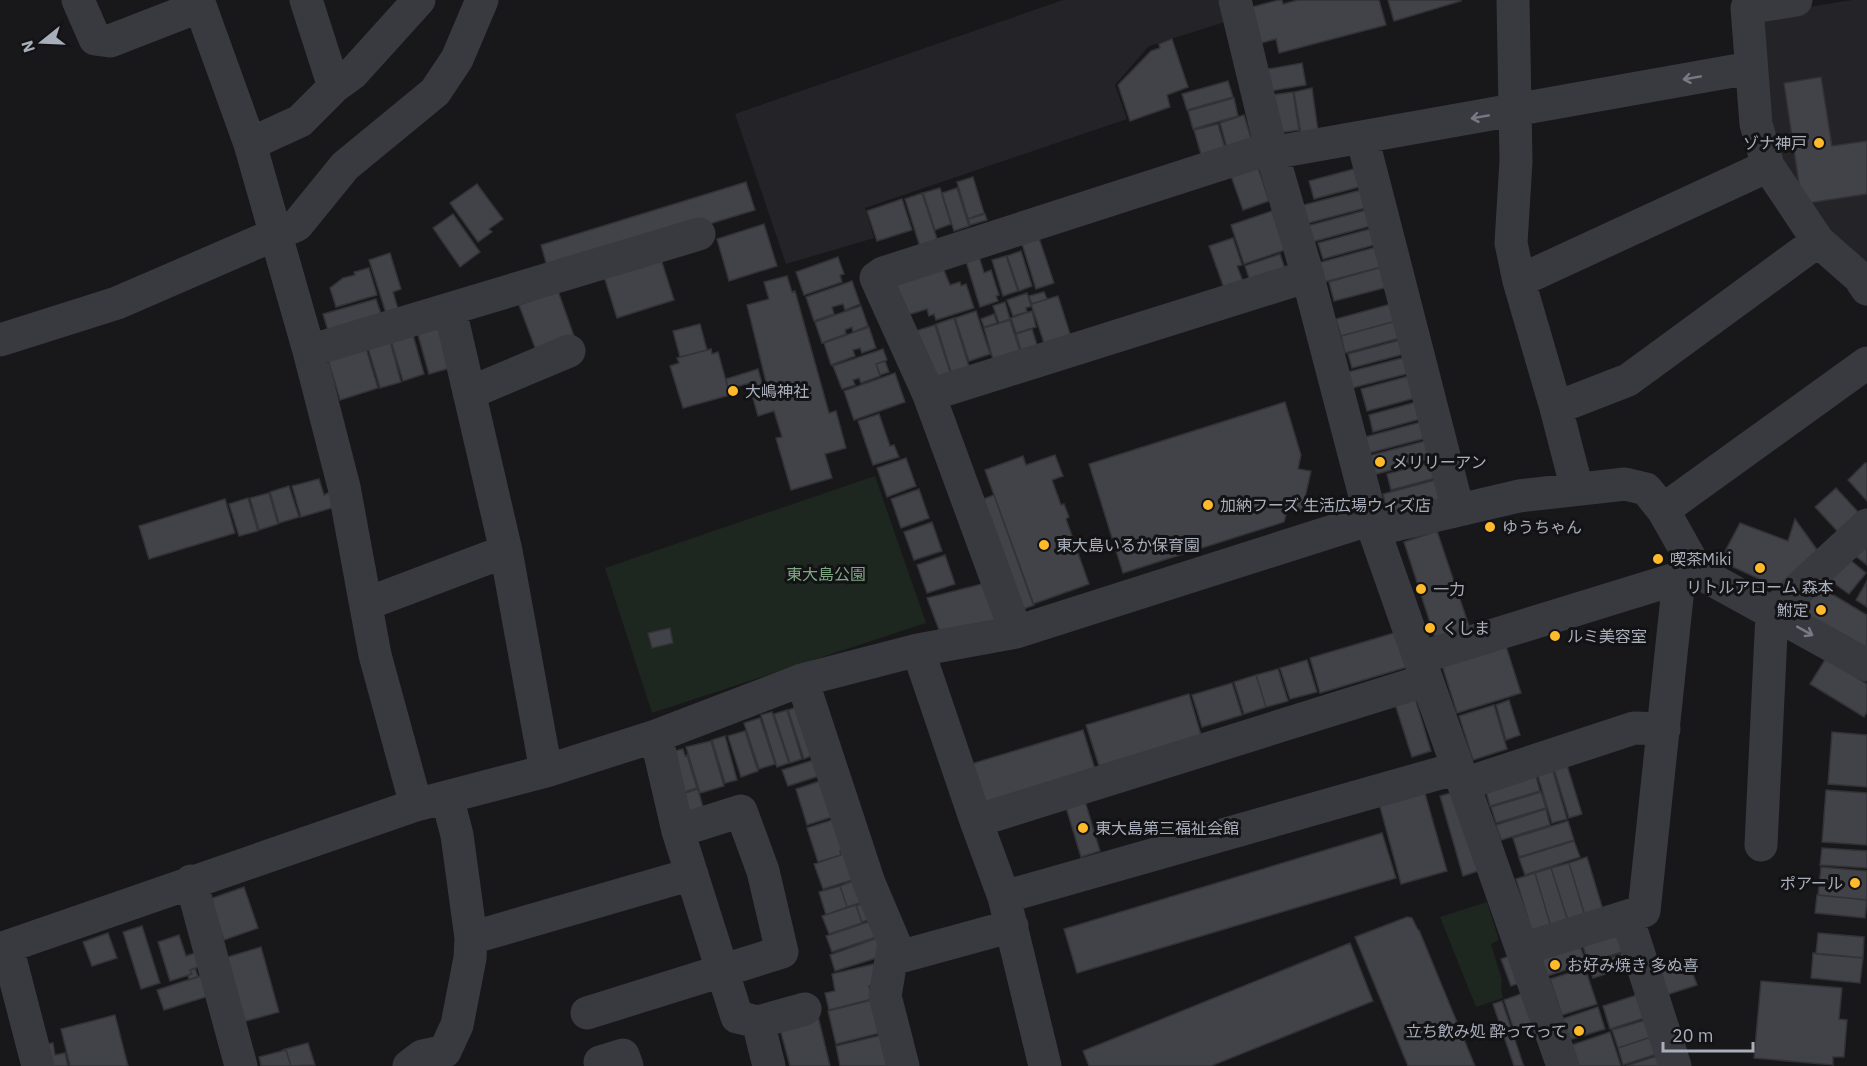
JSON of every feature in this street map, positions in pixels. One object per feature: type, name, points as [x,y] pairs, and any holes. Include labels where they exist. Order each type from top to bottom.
[{"type":"street","points":[[78,0],[95,39],[110,41],[199,3],[250,144],[309,351],[344,487],[375,655],[416,805]]},
{"type":"street","points":[[306,0],[334,87]]},
{"type":"street","points":[[250,144],[300,121],[334,87],[353,73],[419,0]]},
{"type":"street","points":[[0,340],[117,303],[297,225],[345,166],[435,92],[457,59],[482,0]]},
{"type":"street","points":[[1235,0],[1271,151],[1308,276],[1372,524],[1563,1066]]},
{"type":"street","points":[[1514,0],[1516,161],[1510,243],[1577,489]]},
{"type":"street","points":[[1796,0],[1748,4],[1750,68],[1756,124],[1768,166],[1818,241],[1859,277],[1867,289]]},
{"type":"street","points":[[1016,632],[929,395],[874,269],[883,273],[1271,151],[1516,111],[1750,68]]},
{"type":"street","points":[[1362,137],[1458,510]]},
{"type":"street","points":[[1519,281],[1768,166]]},
{"type":"street","points":[[309,351],[699,234]]},
{"type":"street","points":[[1556,408],[1628,380],[1818,241]]},
{"type":"street","points":[[929,395],[1308,276]]},
{"type":"street","points":[[450,310],[506,551],[546,771]]},
{"type":"street","points":[[469,393],[569,351]]},
{"type":"street","points":[[1663,510],[1867,363]]},
{"type":"street","points":[[38,1066],[4,948],[191,881],[416,805],[546,771],[656,736],[802,680],[918,650],[1016,632],[1372,524],[1458,510],[1519,496],[1625,484],[1646,489],[1663,510],[1689,575],[1664,729],[1644,911],[1523,950]]},
{"type":"street","points":[[1761,845],[1772,613],[1867,525]]},
{"type":"street","points":[[366,604],[506,551]]},
{"type":"street","points":[[976,821],[1423,669],[1689,575],[1772,613],[1867,665]]},
{"type":"street","points":[[918,650],[1008,912],[1045,1066]]},
{"type":"street","points":[[802,680],[868,883],[894,942],[885,996],[903,1066]]},
{"type":"street","points":[[892,959],[1008,912],[1461,776],[1634,728],[1664,729]]},
{"type":"street","points":[[656,736],[678,831],[737,1017],[758,1022],[805,1009]]},
{"type":"street","points":[[409,1066],[422,1056],[445,1050],[457,1026],[470,958],[471,938],[457,835],[447,796]]},
{"type":"street","points":[[587,1013],[782,952],[763,871],[741,811],[678,831]]},
{"type":"street","points":[[471,938],[692,874]]},
{"type":"street","points":[[191,881],[242,1066]]},
{"type":"street","points":[[1627,917],[1675,1066]]},
{"type":"street","points":[[758,1022],[769,1066]]},
{"type":"shaded area","points":[[1063,0],[1218,0],[1225,22],[1149,46],[1115,85],[1127,119],[865,208],[874,238],[786,264],[735,114]]},
{"type":"shaded area","name":"ゾナ神戸","points":[[1852,0],[1867,0],[1867,277],[1778,167],[1759,15]]},
{"type":"green space","name":"東大島公園","points":[[875,476],[926,623],[652,713],[605,568]]},
{"type":"green space","points":[[1487,902],[1499,940],[1491,944],[1502,980],[1503,998],[1476,1007],[1440,917]]},
{"type":"building","points":[[1282,0],[1283,4],[1298,0],[1379,0],[1386,25],[1279,53],[1276,39],[1261,43],[1252,7]]},
{"type":"building","points":[[1388,0],[1460,0],[1461,1],[1394,21]]},
{"type":"building","points":[[1172,39],[1188,87],[1167,95],[1170,107],[1130,121],[1118,85],[1151,51],[1160,48],[1159,44]]},
{"type":"building","points":[[1302,63],[1306,85],[1271,91],[1268,69]]},
{"type":"building","points":[[1821,77],[1832,146],[1867,141],[1867,194],[1802,204],[1784,83]]},
{"type":"building","points":[[1228,81],[1233,97],[1187,110],[1182,94]]},
{"type":"building","points":[[1312,88],[1318,131],[1301,134],[1294,92]]},
{"type":"building","points":[[1293,92],[1299,130],[1278,133],[1272,95]]},
{"type":"building","points":[[1234,98],[1238,116],[1193,129],[1188,111]]},
{"type":"building","points":[[1244,115],[1253,145],[1228,152],[1220,123]]},
{"type":"building","points":[[1218,124],[1227,155],[1203,161],[1194,130]]},
{"type":"building","points":[[1257,164],[1269,201],[1243,210],[1230,173]]},
{"type":"building","points":[[1354,169],[1359,187],[1314,199],[1309,181]]},
{"type":"building","points":[[973,177],[984,213],[968,219],[957,182]]},
{"type":"building","points":[[746,182],[755,210],[549,273],[541,245]]},
{"type":"building","points":[[477,184],[503,219],[489,229],[492,232],[478,242],[450,203]]},
{"type":"building","points":[[940,188],[951,224],[935,230],[923,193]]},
{"type":"building","points":[[957,188],[969,226],[954,231],[942,193]]},
{"type":"building","points":[[1365,189],[1369,207],[1305,224],[1300,206]]},
{"type":"building","points":[[922,193],[939,245],[921,250],[905,199]]},
{"type":"building","points":[[902,199],[912,230],[877,241],[867,211]]},
{"type":"building","points":[[1370,209],[1374,225],[1312,242],[1307,226]]},
{"type":"building","points":[[1272,211],[1285,250],[1244,264],[1231,225]]},
{"type":"building","points":[[453,214],[480,252],[460,267],[433,228]]},
{"type":"building","points":[[985,214],[987,220],[970,225],[968,219]]},
{"type":"building","points":[[764,224],[777,266],[729,281],[717,239]]},
{"type":"building","points":[[1370,229],[1374,245],[1323,259],[1318,243]]},
{"type":"building","points":[[1039,238],[1054,283],[1036,289],[1022,244]]},
{"type":"building","points":[[1233,238],[1242,265],[1237,266],[1244,284],[1225,291],[1209,246]]},
{"type":"building","points":[[1380,246],[1385,266],[1324,282],[1318,263]]},
{"type":"building","points":[[1021,251],[1032,286],[1019,291],[1007,256]]},
{"type":"building","points":[[390,253],[401,289],[393,292],[398,309],[386,313],[369,260]]},
{"type":"building","points":[[978,253],[984,273],[991,270],[999,295],[996,296],[998,301],[980,307],[965,258]]},
{"type":"building","points":[[1280,254],[1287,275],[1252,287],[1245,266]]},
{"type":"building","points":[[660,256],[674,300],[617,318],[603,273]]},
{"type":"building","points":[[1006,256],[1018,291],[1003,296],[992,260]]},
{"type":"building","points":[[838,257],[844,274],[840,275],[842,282],[804,295],[796,272]]},
{"type":"building","points":[[941,263],[950,285],[960,282],[961,286],[966,284],[974,308],[936,320],[934,314],[929,316],[927,309],[904,316],[892,279]]},
{"type":"building","points":[[1382,267],[1388,287],[1334,301],[1329,282]]},
{"type":"building","points":[[369,268],[377,295],[336,307],[330,288],[343,278],[355,275],[354,272]]},
{"type":"building","points":[[787,276],[792,292],[795,291],[829,413],[836,411],[846,448],[825,454],[832,478],[791,490],[776,438],[782,437],[774,411],[758,416],[751,391],[767,386],[747,305],[769,299],[764,282]]},
{"type":"building","points":[[852,281],[860,304],[845,310],[843,304],[832,307],[834,314],[814,321],[806,297]]},
{"type":"building","points":[[558,291],[575,339],[537,353],[519,305]]},
{"type":"building","points":[[1044,292],[1047,299],[1032,304],[1029,296]]},
{"type":"building","points":[[1027,293],[1031,306],[1026,308],[1027,312],[1013,316],[1007,300]]},
{"type":"building","points":[[1058,296],[1071,337],[1045,346],[1031,304]]},
{"type":"building","points":[[376,299],[381,314],[329,334],[323,314]]},
{"type":"building","points":[[1005,302],[1010,319],[999,323],[993,306]]},
{"type":"building","points":[[1391,304],[1396,321],[1341,336],[1336,319]]},
{"type":"building","points":[[861,306],[868,326],[853,332],[852,327],[845,330],[846,334],[822,343],[815,322]]},
{"type":"building","points":[[976,311],[990,354],[969,361],[955,318]]},
{"type":"building","points":[[1032,311],[1036,327],[1016,333],[1011,318]]},
{"type":"building","points":[[994,314],[997,323],[984,327],[981,319]]},
{"type":"building","points":[[954,318],[971,373],[953,379],[936,324]]},
{"type":"building","points":[[447,319],[461,365],[429,374],[416,328]]},
{"type":"building","points":[[1010,320],[1022,358],[994,363],[984,328]]},
{"type":"building","points":[[1396,321],[1400,338],[1345,353],[1341,336]]},
{"type":"building","points":[[700,324],[707,350],[680,357],[673,331]]},
{"type":"building","points":[[935,325],[951,375],[934,381],[916,331]]},
{"type":"building","points":[[869,327],[876,348],[862,353],[860,348],[853,350],[855,356],[831,365],[824,343]]},
{"type":"building","points":[[1032,329],[1037,345],[1021,350],[1016,334]]},
{"type":"building","points":[[413,335],[424,374],[403,381],[391,341]]},
{"type":"building","points":[[1400,340],[1404,354],[1352,368],[1348,354]]},
{"type":"building","points":[[390,341],[401,382],[380,388],[368,348]]},
{"type":"building","points":[[365,345],[378,388],[340,400],[327,356]]},
{"type":"building","points":[[711,349],[712,354],[718,352],[730,395],[683,408],[670,366],[679,363],[677,358]]},
{"type":"building","points":[[883,349],[887,360],[876,364],[880,376],[861,383],[859,378],[853,380],[855,385],[842,389],[833,366]]},
{"type":"building","points":[[1406,357],[1410,373],[1352,388],[1348,372]]},
{"type":"building","points":[[885,361],[889,372],[880,375],[876,364]]},
{"type":"building","points":[[758,369],[763,387],[752,390],[750,383],[728,389],[726,379]]},
{"type":"building","points":[[895,373],[905,402],[854,420],[844,391]]},
{"type":"building","points":[[1413,375],[1419,397],[1367,411],[1361,389]]},
{"type":"building","points":[[1420,401],[1424,418],[1373,432],[1369,415]]},
{"type":"building","points":[[1285,402],[1301,455],[1298,469],[1311,471],[1302,511],[1288,508],[1284,522],[1123,573],[1089,464]]},
{"type":"building","points":[[879,414],[890,446],[894,445],[899,457],[873,465],[858,421]]},
{"type":"building","points":[[1425,421],[1430,437],[1369,453],[1365,437]]},
{"type":"building","points":[[1429,440],[1434,458],[1373,475],[1368,456]]},
{"type":"building","points":[[1055,455],[1063,476],[1052,480],[1061,505],[1064,504],[1069,517],[1066,519],[1089,584],[1033,604],[985,470],[1023,456],[1026,465]]},
{"type":"building","points":[[906,458],[916,486],[887,497],[877,468]]},
{"type":"building","points":[[1432,462],[1436,478],[1391,490],[1387,474]]},
{"type":"building","points":[[1867,463],[1867,501],[1848,480]]},
{"type":"building","points":[[319,479],[324,495],[330,492],[335,507],[301,517],[292,486]]},
{"type":"building","points":[[1439,479],[1445,498],[1388,514],[1383,494]]},
{"type":"building","points":[[289,486],[299,517],[279,523],[270,492]]},
{"type":"building","points":[[1836,488],[1859,513],[1838,532],[1815,507]]},
{"type":"building","points":[[919,489],[929,518],[901,528],[891,499]]},
{"type":"building","points":[[269,493],[278,524],[259,530],[250,498]]},
{"type":"building","points":[[994,495],[1034,605],[1021,610],[981,500]]},
{"type":"building","points":[[248,498],[258,531],[239,536],[229,504]]},
{"type":"building","points":[[225,499],[235,533],[149,559],[139,526]]},
{"type":"building","points":[[1795,519],[1820,554],[1783,590],[1720,561],[1740,523],[1788,541]]},
{"type":"building","points":[[932,522],[942,551],[914,560],[904,532]]},
{"type":"building","points":[[1437,531],[1469,626],[1435,638],[1404,542]]},
{"type":"building","points":[[1867,542],[1867,565],[1853,554]]},
{"type":"building","points":[[945,555],[955,584],[927,593],[917,565]]},
{"type":"building","points":[[1849,559],[1866,573],[1849,594],[1828,579]]},
{"type":"building","points":[[1867,581],[1867,607],[1856,600]]},
{"type":"building","points":[[990,582],[1000,620],[941,635],[927,598]]},
{"type":"building","points":[[1822,588],[1867,615],[1867,651],[1799,611]]},
{"type":"building","points":[[670,628],[673,643],[652,648],[648,633]]},
{"type":"building","points":[[1404,630],[1414,665],[1320,693],[1310,658]]},
{"type":"building","points":[[1505,643],[1521,693],[1457,713],[1441,662]]},
{"type":"building","points":[[1826,658],[1867,684],[1867,712],[1864,717],[1810,684]]},
{"type":"building","points":[[1307,660],[1317,692],[1290,699],[1280,668]]},
{"type":"building","points":[[1278,669],[1288,701],[1266,707],[1256,675]]},
{"type":"building","points":[[1256,675],[1266,707],[1244,714],[1234,682]]},
{"type":"building","points":[[1232,683],[1242,715],[1202,727],[1192,695]]},
{"type":"building","points":[[1189,694],[1201,735],[1099,766],[1086,725]]},
{"type":"building","points":[[1415,698],[1431,751],[1412,757],[1395,704]]},
{"type":"building","points":[[1509,700],[1520,735],[1506,740],[1496,705]]},
{"type":"building","points":[[1494,705],[1507,749],[1473,760],[1459,716]]},
{"type":"building","points":[[800,706],[815,754],[804,759],[788,710]]},
{"type":"building","points":[[787,710],[802,759],[790,763],[774,714]]},
{"type":"building","points":[[772,712],[789,763],[777,767],[761,715]]},
{"type":"building","points":[[760,718],[775,764],[759,769],[744,723]]},
{"type":"building","points":[[1083,730],[1095,769],[980,805],[968,765]]},
{"type":"building","points":[[745,731],[758,771],[741,777],[728,736]]},
{"type":"building","points":[[1832,732],[1867,735],[1867,787],[1828,784]]},
{"type":"building","points":[[725,736],[737,780],[725,783],[712,740]]},
{"type":"building","points":[[711,741],[724,786],[700,793],[686,747]]},
{"type":"building","points":[[683,749],[697,788],[682,793],[670,752]]},
{"type":"building","points":[[817,759],[822,775],[788,786],[782,770]]},
{"type":"building","points":[[1566,762],[1582,814],[1569,818],[1553,766]]},
{"type":"building","points":[[1552,768],[1567,819],[1552,823],[1537,773]]},
{"type":"building","points":[[1535,773],[1540,791],[1490,806],[1485,788]]},
{"type":"building","points":[[823,780],[835,816],[807,825],[796,789]]},
{"type":"building","points":[[698,789],[704,811],[688,815],[682,794]]},
{"type":"building","points":[[1424,790],[1447,871],[1401,884],[1379,803]]},
{"type":"building","points":[[1826,790],[1867,793],[1867,845],[1822,842]]},
{"type":"building","points":[[1458,791],[1481,870],[1463,876],[1440,796]]},
{"type":"building","points":[[1541,792],[1546,808],[1496,823],[1491,807]]},
{"type":"building","name":"東大島第三福祉会館","points":[[1084,798],[1100,851],[1081,857],[1065,804]]},
{"type":"building","points":[[1546,809],[1550,825],[1501,840],[1496,825]]},
{"type":"building","points":[[838,818],[847,849],[840,851],[841,855],[818,862],[807,828]]},
{"type":"building","points":[[1568,821],[1574,840],[1519,857],[1513,838]]},
{"type":"building","points":[[1382,833],[1396,878],[1077,973],[1064,929]]},
{"type":"building","points":[[1574,841],[1580,857],[1525,875],[1519,858]]},
{"type":"building","points":[[849,848],[859,878],[823,889],[814,864],[841,855],[840,851]]},
{"type":"building","points":[[1822,848],[1867,851],[1867,868],[1820,865]]},
{"type":"building","points":[[1587,857],[1603,910],[1585,916],[1569,863]]},
{"type":"building","points":[[1569,863],[1585,916],[1568,921],[1551,868]]},
{"type":"building","points":[[1821,867],[1867,871],[1867,900],[1818,895]]},
{"type":"building","points":[[1551,868],[1568,921],[1551,927],[1535,873]]},
{"type":"building","points":[[1535,873],[1551,927],[1532,932],[1516,879]]},
{"type":"building","points":[[853,881],[866,901],[847,907],[840,886]]},
{"type":"building","points":[[840,886],[847,907],[826,915],[819,892]]},
{"type":"building","points":[[244,887],[258,928],[224,940],[210,899]]},
{"type":"building","points":[[1817,895],[1867,900],[1865,918],[1815,913]]},
{"type":"building","points":[[867,902],[873,918],[862,922],[856,906]]},
{"type":"building","points":[[856,905],[862,923],[829,934],[822,916]]},
{"type":"building","points":[[1407,917],[1412,918],[1419,930],[1475,1066],[1408,1066],[1355,937]]},
{"type":"building","points":[[874,920],[879,936],[832,952],[826,936]]},
{"type":"building","points":[[1619,923],[1628,950],[1588,963],[1580,936]]},
{"type":"building","points":[[142,926],[160,983],[141,989],[123,932]]},
{"type":"building","points":[[108,933],[117,958],[92,966],[83,942]]},
{"type":"building","points":[[1818,933],[1864,937],[1863,958],[1816,954]]},
{"type":"building","points":[[179,935],[186,956],[195,953],[199,967],[190,970],[192,974],[170,981],[158,942]]},
{"type":"building","points":[[880,937],[886,955],[835,971],[830,955]]},
{"type":"building","points":[[1578,940],[1586,963],[1547,976],[1540,953]]},
{"type":"building","points":[[1350,943],[1373,1001],[1211,1066],[1089,1066],[1083,1051]]},
{"type":"building","points":[[261,947],[279,1012],[239,1023],[221,959]]},
{"type":"building","points":[[1630,951],[1634,965],[1593,978],[1589,965]]},
{"type":"building","points":[[1813,953],[1863,958],[1860,983],[1811,978]]},
{"type":"building","points":[[1513,955],[1522,982],[1511,986],[1501,959]]},
{"type":"building","points":[[1687,957],[1697,985],[1663,996],[1654,968]]},
{"type":"building","points":[[874,964],[879,983],[869,986],[872,999],[829,1010],[825,993],[835,991],[832,974]]},
{"type":"building","points":[[195,968],[198,977],[189,980],[188,975],[192,974],[190,970]]},
{"type":"building","points":[[1585,968],[1597,1004],[1562,1015],[1550,979]]},
{"type":"building","points":[[206,974],[212,995],[164,1010],[157,990]]},
{"type":"building","points":[[1761,981],[1842,988],[1839,1019],[1847,1020],[1844,1057],[1833,1057],[1833,1065],[1754,1058]]},
{"type":"building","points":[[1526,992],[1536,1022],[1514,1030],[1504,1000]]},
{"type":"building","points":[[1643,993],[1651,1016],[1610,1029],[1603,1006]]},
{"type":"building","points":[[872,1000],[880,1033],[836,1044],[828,1011]]},
{"type":"building","points":[[1502,1001],[1524,1066],[1514,1066],[1493,1004]]},
{"type":"building","points":[[1598,1007],[1605,1029],[1569,1040],[1562,1019]]},
{"type":"building","points":[[115,1015],[128,1066],[70,1066],[61,1029]]},
{"type":"building","points":[[818,1016],[830,1066],[790,1066],[779,1025]]},
{"type":"building","points":[[1652,1018],[1657,1035],[1618,1048],[1612,1030]]},
{"type":"building","points":[[1610,1032],[1621,1066],[1575,1066],[1569,1046]]},
{"type":"building","points":[[882,1035],[889,1066],[840,1066],[836,1046]]},
{"type":"building","points":[[1657,1035],[1663,1052],[1623,1065],[1618,1048]]},
{"type":"building","points":[[53,1043],[55,1055],[65,1053],[68,1066],[42,1066],[48,1044]]},
{"type":"building","points":[[308,1043],[315,1065],[291,1066],[286,1050],[282,1050]]},
{"type":"building","points":[[286,1050],[291,1066],[261,1066],[259,1057]]},
{"type":"building","points":[[1663,1054],[1667,1066],[1626,1066]]},
{"type":"place","name":"ゾナ神戸","points":[[1819,143]]},
{"type":"place","name":"大嶋神社","points":[[733,391]]},
{"type":"place","name":"メリリーアン","points":[[1380,462]]},
{"type":"place","name":"加納フーズ 生活広場ウィズ店","points":[[1208,505]]},
{"type":"place","name":"ゆうちゃん","points":[[1490,527]]},
{"type":"place","name":"東大島いるか保育園","points":[[1044,545]]},
{"type":"place","name":"喫茶Miki","points":[[1658,559]]},
{"type":"place","name":"リトルアローム 森本","points":[[1760,568]]},
{"type":"place","name":"一力","points":[[1421,589]]},
{"type":"place","name":"鮒定","points":[[1821,610]]},
{"type":"place","name":"くしま","points":[[1430,628]]},
{"type":"place","name":"ルミ美容室","points":[[1555,636]]},
{"type":"place","name":"東大島第三福祉会館","points":[[1083,828]]},
{"type":"place","name":"ポアール","points":[[1855,883]]},
{"type":"place","name":"お好み焼き 多ぬ喜","points":[[1555,965]]},
{"type":"place","name":"立ち飲み処 酔ってって","points":[[1579,1031]]}]
